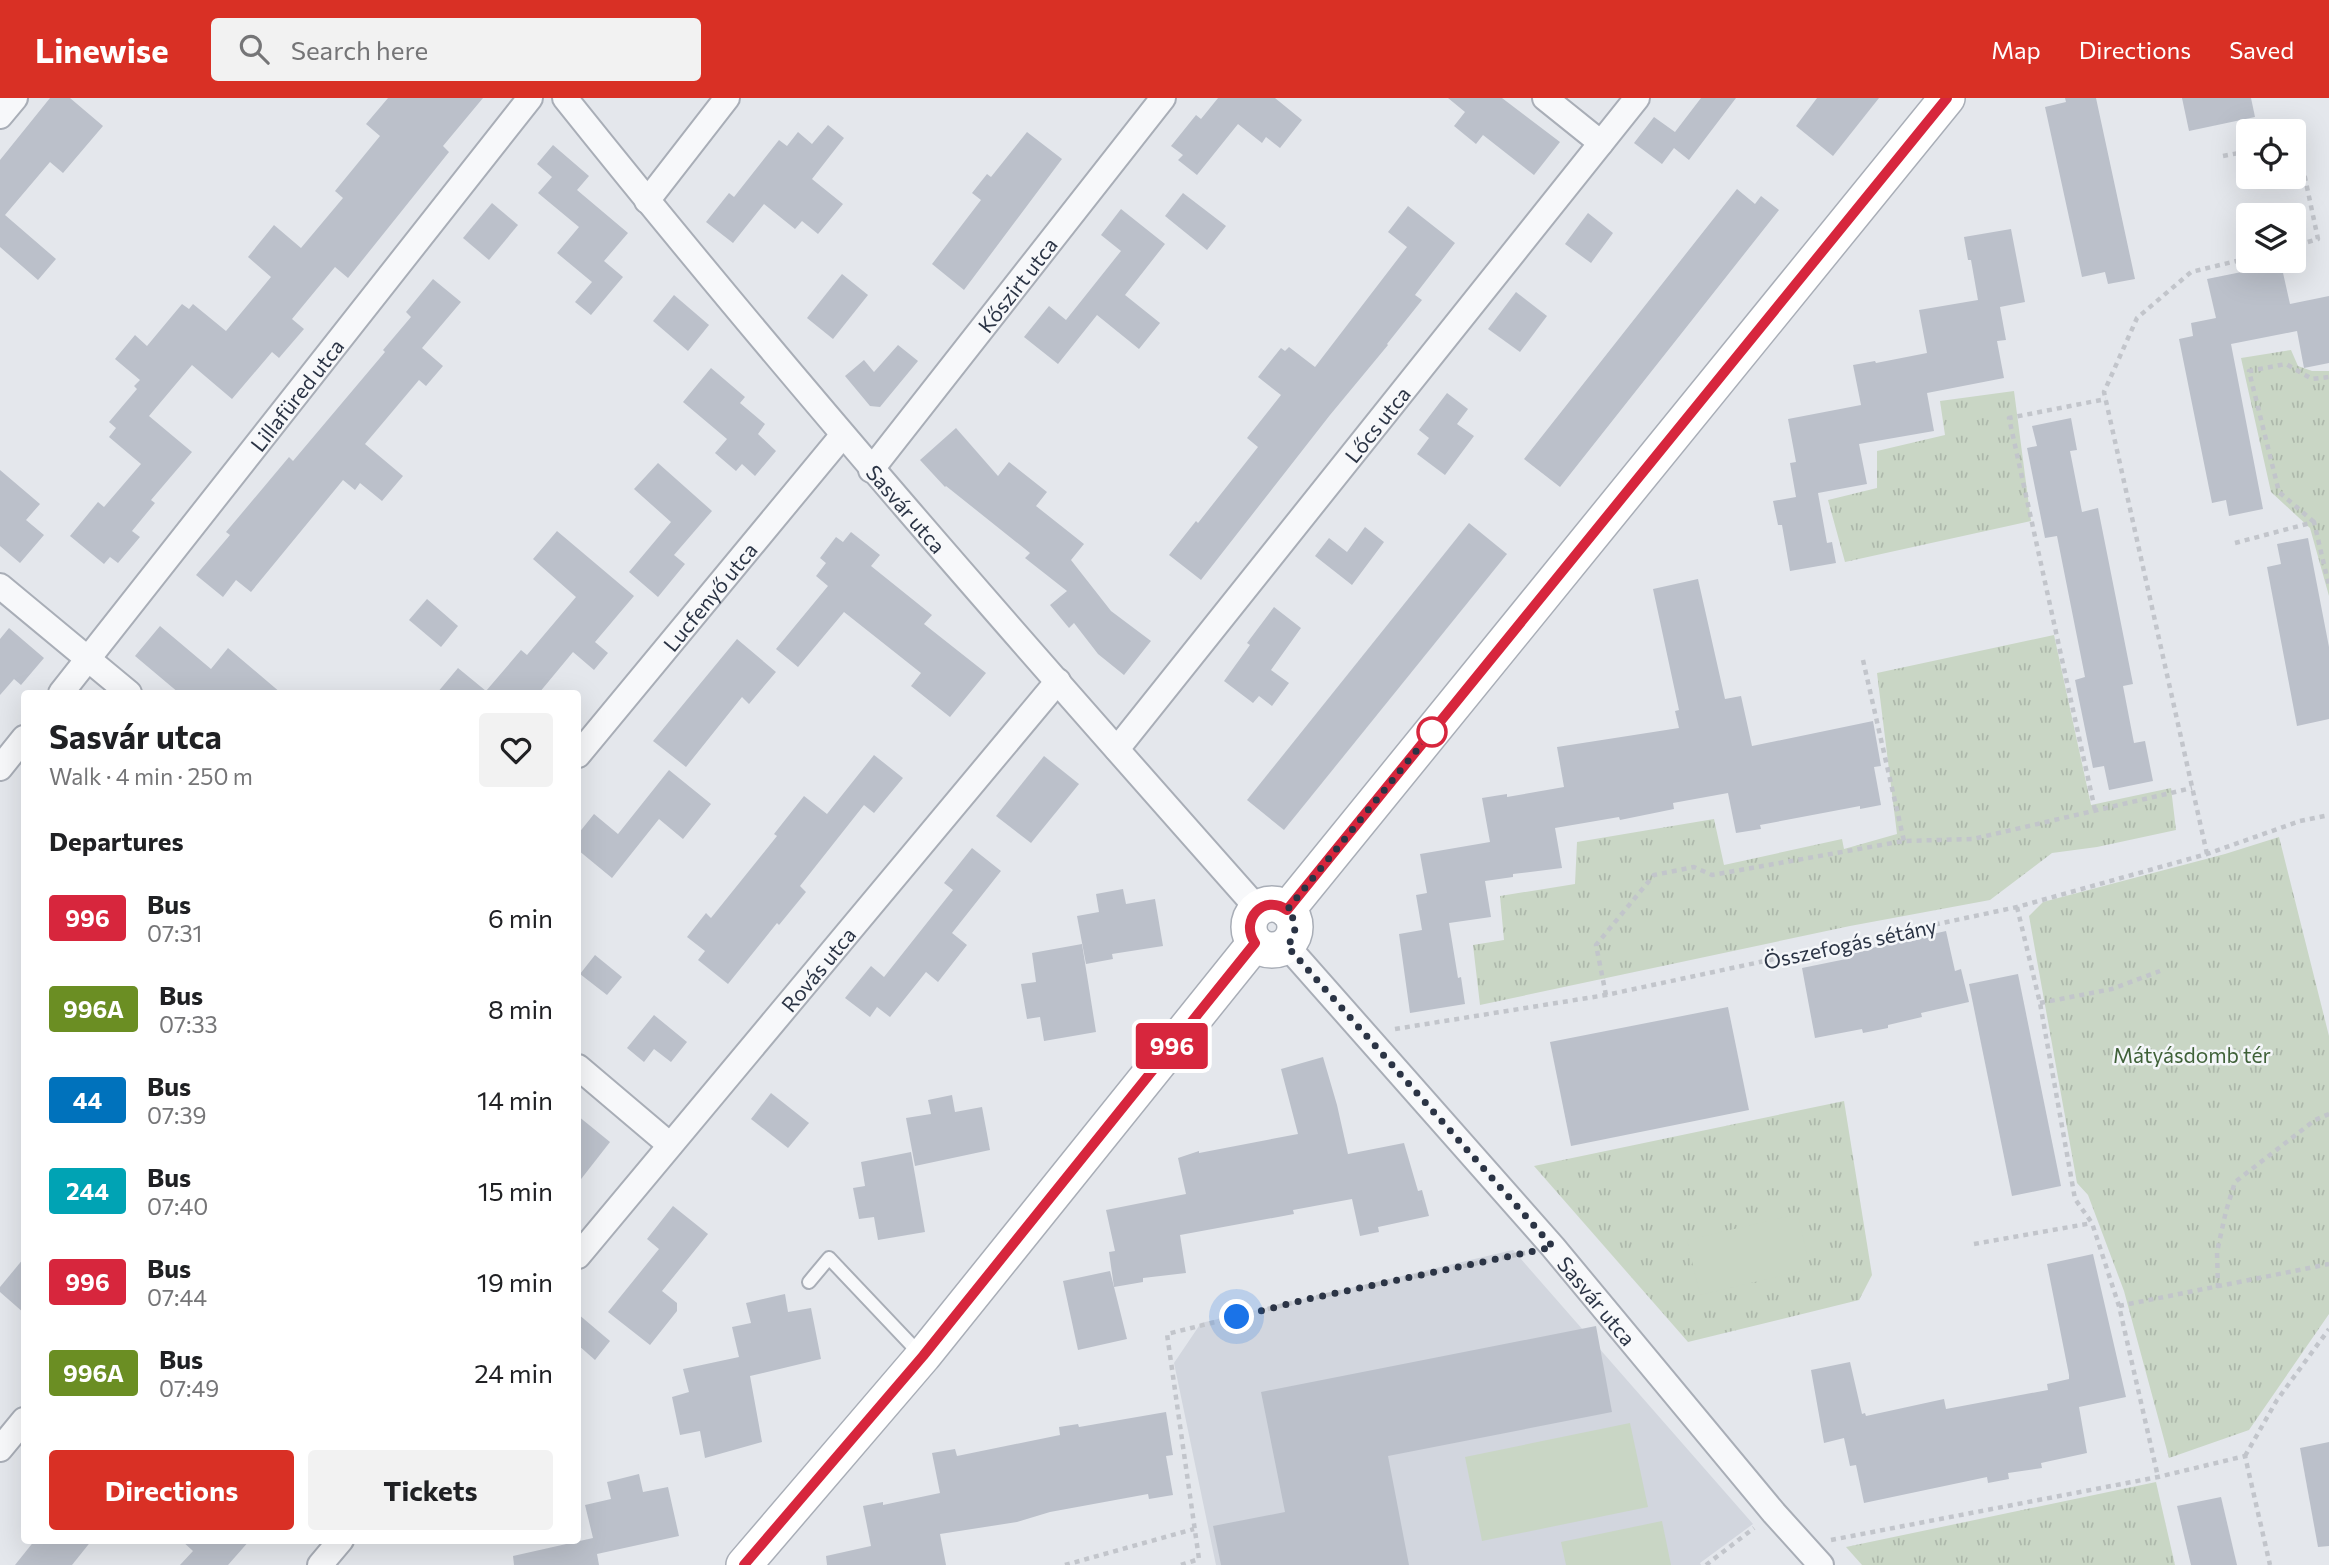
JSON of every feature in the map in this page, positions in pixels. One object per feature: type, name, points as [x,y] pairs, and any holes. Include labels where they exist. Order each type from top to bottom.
[{"type":"street","points":[[0,116],[15,98]]},
{"type":"street","name":"Lillafüred utca","points":[[63,690],[530,98]]},
{"type":"street","name":"Sasvár utca","points":[[565,98],[647,201],[871,470],[1058,681],[1363,1034],[1553,1247],[1774,1513],[1821,1565]]},
{"type":"street","points":[[647,201],[727,98]]},
{"type":"street","name":"Kőszirt utca","points":[[871,470],[1163,98]]},
{"type":"street","points":[[1545,98],[1601,143]]},
{"type":"street","name":"Lőcs utca","points":[[1117,749],[1637,98]]},
{"type":"street","points":[[744,1565],[923,1356],[1947,98]]},
{"type":"street","name":"Lucfenyő utca","points":[[581,751],[842,436]]},
{"type":"street","points":[[0,586],[125,690]]},
{"type":"street","name":"Rovás utca","points":[[581,1252],[1058,681]]},
{"type":"street","points":[[0,768],[21,742]]},
{"type":"street","points":[[581,1070],[670,1145]]},
{"type":"street","points":[[0,1449],[21,1424]]},
{"type":"street","points":[[320,1565],[338,1544]]},
{"type":"lane","points":[[809,1282],[829,1258],[923,1356]]},
{"type":"path","points":[[2223,156],[2236,154]]},
{"type":"path","points":[[2306,183],[2318,239],[2306,242]]},
{"type":"path","points":[[2207,854],[2104,392],[2137,318],[2191,272],[2236,261]]},
{"type":"path","points":[[2329,377],[2312,379],[2286,364],[2249,371],[2279,492],[2314,522],[2329,586]]},
{"type":"path","points":[[2095,810],[2009,418],[2106,399]]},
{"type":"path","points":[[2235,543],[2314,522]]},
{"type":"path","points":[[1863,660],[1904,841]]},
{"type":"path","points":[[1606,995],[1596,945],[1654,875],[1694,867],[1712,875],[1904,841],[1973,839],[2192,788]]},
{"type":"path","name":"Összefogás sétány","points":[[1363,1034],[1606,995],[2017,907],[2207,854],[2300,821],[2329,815]]},
{"type":"path","points":[[2017,907],[2040,1003],[2075,1199],[2092,1223],[2119,1306],[2158,1477]]},
{"type":"path","points":[[2040,1003],[2112,989],[2160,971]]},
{"type":"path","points":[[2217,1288],[2217,1252],[2235,1182],[2315,1120],[2329,1114]]},
{"type":"path","points":[[1974,1244],[2092,1223]]},
{"type":"path","points":[[1181,1565],[1199,1559],[1167,1334],[1308,1299],[1553,1247]]},
{"type":"path","points":[[2119,1306],[2329,1264]]},
{"type":"path","points":[[2270,1565],[2245,1456],[2277,1400],[2329,1329]]},
{"type":"path","points":[[1803,1545],[2158,1477],[2245,1456]]},
{"type":"path","points":[[1706,1565],[1774,1513]]},
{"type":"path","points":[[1065,1565],[1194,1529]]},
{"type":"shaded area","points":[[1513,1250],[1753,1524],[1700,1563],[1701,1565],[1216,1565],[1174,1363],[1201,1323]]},
{"type":"green space","points":[[2291,350],[2298,366],[2312,371],[2329,371],[2329,596],[2310,528],[2271,492],[2241,358]]},
{"type":"green space","points":[[2014,391],[2031,521],[1845,562],[1828,500],[1877,488],[1877,451],[1945,435],[1940,401]]},
{"type":"green space","points":[[2054,635],[2091,805],[2171,788],[2176,830],[2097,847],[2052,853],[1990,900],[1850,926],[1480,1005],[1473,945],[1504,940],[1500,896],[1575,884],[1577,842],[1714,819],[1724,865],[1842,839],[1844,849],[1897,834],[1877,673]]},
{"type":"green space","name":"Mátyásdomb tér","points":[[2279,837],[2329,1036],[2329,1314],[2249,1430],[2169,1458],[2124,1291],[2088,1195],[2077,1183],[2029,916],[2043,902]]},
{"type":"green space","points":[[1844,1101],[1872,1275],[1859,1300],[1688,1342],[1534,1166]]},
{"type":"green space","points":[[1798,1214],[1810,1269],[1700,1295],[1687,1240]]},
{"type":"green space","points":[[1630,1423],[1648,1507],[1482,1541],[1465,1457]]},
{"type":"green space","points":[[2156,1482],[2175,1565],[1862,1565],[1846,1547]]},
{"type":"green space","points":[[1662,1521],[1671,1565],[1566,1565],[1561,1542]]},
{"type":"building","points":[[50,98],[70,98],[103,126],[63,173],[50,162],[5,215],[56,259],[38,280],[0,247],[0,160]]},
{"type":"building","points":[[388,98],[483,98],[443,146],[449,152],[348,278],[335,267],[292,319],[304,329],[279,358],[272,352],[232,399],[192,365],[149,416],[192,452],[151,500],[155,503],[132,531],[140,537],[118,563],[110,557],[104,564],[70,536],[98,502],[104,507],[141,464],[109,437],[116,428],[109,422],[137,389],[134,386],[140,380],[115,359],[135,335],[147,346],[182,304],[189,309],[193,304],[226,331],[271,277],[248,257],[274,225],[301,248],[343,198],[335,191],[380,136],[366,124]]},
{"type":"building","points":[[1218,98],[1275,98],[1302,120],[1280,148],[1266,137],[1262,143],[1238,124],[1197,175],[1178,160],[1183,155],[1171,146],[1196,115],[1201,119]]},
{"type":"building","points":[[1448,98],[1502,98],[1560,142],[1534,175],[1483,135],[1476,144],[1454,126],[1465,112]]},
{"type":"building","points":[[1701,98],[1736,98],[1689,160],[1674,148],[1662,164],[1634,143],[1654,117],[1675,132]]},
{"type":"building","points":[[1817,98],[1879,98],[1833,156],[1796,126]]},
{"type":"building","points":[[2065,98],[2096,98],[2135,279],[2108,284],[2105,272],[2082,277],[2045,107],[2066,102]]},
{"type":"building","points":[[2182,98],[2251,98],[2255,117],[2189,131]]},
{"type":"building","points":[[828,125],[844,138],[812,179],[843,204],[818,234],[802,221],[795,229],[764,204],[733,243],[706,222],[729,193],[734,197],[779,140],[787,146],[798,132],[812,144]]},
{"type":"building","points":[[1027,132],[1062,159],[964,290],[932,264],[981,200],[972,193],[987,174],[991,177]]},
{"type":"building","points":[[553,145],[589,176],[577,190],[628,233],[604,261],[623,277],[591,315],[575,302],[592,282],[557,253],[579,227],[538,193],[552,177],[537,164]]},
{"type":"building","points":[[1737,189],[1755,204],[1761,196],[1779,210],[1560,487],[1524,459]]},
{"type":"building","points":[[1183,193],[1226,226],[1207,250],[1165,216]]},
{"type":"building","points":[[492,203],[518,225],[489,260],[463,238]]},
{"type":"building","points":[[1408,206],[1455,243],[1415,295],[1422,300],[1201,580],[1169,555],[1258,447],[1247,438],[1281,395],[1258,377],[1281,348],[1285,351],[1289,347],[1315,367],[1407,247],[1388,232]]},
{"type":"building","points":[[1121,209],[1165,244],[1125,295],[1160,323],[1139,349],[1097,315],[1058,364],[1024,337],[1049,306],[1066,320],[1121,251],[1101,235]]},
{"type":"building","points":[[1588,213],[1613,233],[1591,263],[1565,244]]},
{"type":"building","points":[[2011,229],[2025,302],[2000,307],[2006,340],[1997,341],[2004,378],[1927,393],[1934,431],[1859,444],[1867,484],[1818,493],[1827,543],[1832,542],[1836,563],[1790,571],[1782,525],[1778,525],[1773,501],[1796,497],[1790,463],[1796,462],[1788,419],[1861,405],[1853,365],[1927,353],[1919,310],[1978,300],[1964,237]]},
{"type":"building","points":[[2237,273],[2283,273],[2290,304],[2329,296],[2329,363],[2304,368],[2297,331],[2231,344],[2263,509],[2229,516],[2226,500],[2212,503],[2179,339],[2193,336],[2191,323],[2216,318],[2207,279]]},
{"type":"building","points":[[842,274],[868,295],[833,339],[807,318]]},
{"type":"building","points":[[433,279],[461,302],[422,348],[443,366],[426,386],[419,380],[365,444],[403,476],[382,501],[360,483],[355,490],[343,480],[251,592],[236,580],[223,597],[196,575],[230,535],[226,532],[289,457],[293,461],[385,352],[383,350],[411,317],[406,312]]},
{"type":"building","points":[[1516,292],[1547,316],[1520,352],[1488,329]]},
{"type":"building","points":[[674,295],[709,325],[688,351],[653,321]]},
{"type":"building","points":[[898,345],[918,361],[880,407],[870,406],[845,376],[864,360],[874,372]]},
{"type":"building","points":[[711,368],[745,397],[740,403],[765,424],[758,434],[776,451],[755,476],[742,464],[736,471],[715,453],[727,439],[683,402]]},
{"type":"building","points":[[1447,393],[1468,409],[1457,424],[1474,436],[1445,475],[1417,454],[1429,438],[1419,430]]},
{"type":"building","points":[[2071,418],[2077,450],[2070,451],[2082,512],[2098,508],[2133,684],[2123,686],[2134,743],[2145,741],[2153,781],[2109,790],[2104,766],[2093,768],[2075,680],[2085,677],[2057,536],[2045,538],[2027,448],[2037,446],[2032,426]]},
{"type":"building","points":[[956,428],[998,476],[1009,462],[1047,492],[1036,506],[1084,544],[1071,560],[1111,611],[1151,641],[1124,675],[1098,654],[1074,623],[1069,628],[1050,605],[1067,591],[1025,558],[1030,553],[945,487],[920,460]]},
{"type":"building","points":[[658,463],[712,511],[674,555],[685,564],[658,597],[629,572],[671,522],[634,489]]},
{"type":"building","points":[[0,470],[40,504],[26,520],[44,535],[20,563],[0,546]]},
{"type":"building","points":[[1469,523],[1507,554],[1284,830],[1247,800]]},
{"type":"building","points":[[1365,527],[1384,542],[1352,585],[1315,556],[1329,538],[1347,552]]},
{"type":"building","points":[[557,531],[634,596],[595,642],[608,653],[594,670],[573,652],[541,690],[487,690],[521,650],[527,655],[576,597],[533,559]]},
{"type":"building","points":[[851,532],[880,555],[871,566],[932,615],[924,624],[986,673],[950,717],[911,686],[921,673],[844,612],[798,667],[776,649],[828,586],[816,576],[826,563],[820,558],[836,537],[843,542]]},
{"type":"building","points":[[2308,538],[2329,647],[2329,719],[2297,726],[2267,567],[2281,564],[2277,544]]},
{"type":"building","points":[[1698,579],[1725,699],[1741,696],[1752,746],[1873,721],[1881,766],[1874,767],[1881,805],[1860,809],[1860,806],[1760,825],[1761,829],[1736,833],[1728,793],[1673,803],[1674,809],[1620,820],[1619,817],[1555,828],[1562,868],[1513,874],[1513,877],[1485,881],[1491,917],[1449,923],[1465,1004],[1410,1013],[1399,934],[1422,930],[1416,895],[1427,893],[1420,854],[1490,842],[1482,798],[1507,794],[1507,797],[1564,787],[1557,747],[1679,728],[1675,711],[1679,710],[1653,589]]},
{"type":"building","points":[[427,599],[458,626],[441,647],[409,620]]},
{"type":"building","points":[[1274,607],[1301,628],[1271,670],[1289,683],[1272,706],[1259,696],[1253,703],[1224,681],[1250,645],[1247,643]]},
{"type":"building","points":[[160,626],[211,669],[228,648],[277,690],[175,690],[135,656]]},
{"type":"building","points":[[9,628],[44,658],[21,685],[14,679],[0,695],[0,639]]},
{"type":"building","points":[[737,639],[776,672],[749,704],[742,697],[686,767],[653,741]]},
{"type":"building","points":[[458,668],[485,690],[440,690]]},
{"type":"building","points":[[874,755],[903,778],[874,813],[864,805],[800,886],[806,892],[728,984],[698,960],[705,951],[687,937],[706,913],[711,918],[777,836],[774,834],[804,796],[827,814]]},
{"type":"building","points":[[1044,756],[1079,784],[1031,843],[996,816]]},
{"type":"building","points":[[669,770],[711,804],[683,839],[659,819],[612,878],[581,852],[581,830],[594,814],[618,834]]},
{"type":"building","points":[[972,848],[1001,871],[952,933],[967,945],[938,982],[926,972],[890,1017],[877,1007],[870,1017],[845,998],[871,966],[884,977],[953,890],[944,883]]},
{"type":"building","points":[[1123,889],[1126,904],[1155,899],[1163,946],[1112,954],[1113,959],[1086,964],[1077,916],[1099,912],[1096,894]]},
{"type":"building","points":[[1946,931],[1955,971],[1961,969],[1969,1002],[1921,1013],[1922,1017],[1888,1025],[1888,1028],[1863,1033],[1862,1029],[1815,1038],[1802,968],[1851,958],[1850,953]]},
{"type":"building","points":[[1082,944],[1096,1032],[1044,1041],[1040,1017],[1027,1019],[1021,984],[1036,982],[1032,953]]},
{"type":"building","points":[[595,955],[622,977],[607,995],[581,973]]},
{"type":"building","points":[[2018,974],[2061,1186],[2012,1196],[1969,984]]},
{"type":"building","points":[[1728,1007],[1749,1110],[1571,1146],[1550,1042]]},
{"type":"building","points":[[654,1015],[687,1042],[671,1062],[654,1049],[644,1062],[627,1048]]},
{"type":"building","points":[[1323,1057],[1348,1154],[1404,1143],[1418,1191],[1422,1190],[1429,1216],[1378,1227],[1379,1232],[1360,1236],[1352,1199],[1293,1210],[1294,1214],[1180,1235],[1186,1273],[1143,1278],[1143,1282],[1114,1287],[1109,1252],[1115,1251],[1106,1210],[1186,1194],[1178,1158],[1199,1151],[1298,1134],[1281,1069]]},
{"type":"building","points":[[771,1093],[809,1123],[788,1148],[751,1119]]},
{"type":"building","points":[[952,1095],[955,1112],[982,1107],[990,1150],[915,1166],[906,1118],[931,1114],[928,1100]]},
{"type":"building","points":[[581,1118],[610,1142],[581,1179]]},
{"type":"building","points":[[911,1152],[925,1232],[878,1240],[874,1217],[859,1219],[853,1188],[865,1186],[861,1162]]},
{"type":"building","points":[[673,1206],[708,1234],[662,1291],[677,1303],[677,1311],[650,1345],[608,1312],[659,1249],[647,1239]]},
{"type":"building","points":[[2093,1254],[2126,1397],[2079,1407],[2087,1453],[2041,1463],[2042,1468],[2008,1473],[2009,1479],[1988,1483],[1987,1477],[1864,1503],[1856,1465],[1850,1466],[1844,1438],[1824,1443],[1811,1370],[1850,1362],[1862,1414],[1865,1413],[1866,1416],[1944,1399],[1946,1409],[2048,1390],[2047,1384],[2069,1379],[2069,1375],[2047,1264]]},
{"type":"building","points":[[21,1262],[21,1310],[0,1292],[0,1287]]},
{"type":"building","points":[[1110,1271],[1127,1339],[1078,1350],[1063,1281]]},
{"type":"building","points":[[785,1294],[788,1312],[811,1308],[821,1359],[750,1376],[762,1442],[705,1458],[700,1431],[680,1435],[672,1397],[689,1392],[683,1369],[739,1357],[732,1327],[751,1323],[746,1303]]},
{"type":"building","points":[[581,1317],[610,1341],[595,1360],[581,1348]]},
{"type":"building","points":[[1596,1326],[1612,1412],[1388,1456],[1409,1565],[1221,1565],[1213,1526],[1285,1512],[1261,1392]]},
{"type":"building","points":[[1166,1412],[1173,1455],[1166,1456],[1173,1495],[1149,1499],[1148,1494],[1050,1512],[1017,1522],[940,1534],[946,1565],[827,1565],[826,1556],[871,1546],[863,1506],[883,1502],[883,1505],[940,1493],[932,1453],[955,1449],[957,1456],[1060,1435],[1059,1427],[1078,1424],[1079,1427]]},
{"type":"building","points":[[2329,1442],[2329,1546],[2318,1547],[2300,1448]]},
{"type":"building","points":[[639,1474],[643,1492],[668,1487],[679,1536],[597,1554],[599,1565],[514,1565],[513,1556],[566,1544],[581,1544],[581,1541],[593,1538],[585,1505],[611,1499],[607,1482]]},
{"type":"building","points":[[2221,1497],[2237,1565],[2191,1565],[2177,1506]]},
{"type":"building","points":[[32,1544],[89,1544],[72,1565],[15,1565]]},
{"type":"building","points":[[185,1544],[246,1544],[228,1565],[180,1565],[193,1551]]},
{"type":"bus line","name":"996","points":[[744,1565],[923,1356],[1255,943],[1249,930],[1252,915],[1269,904],[1282,906],[1287,910],[1947,98]]},
{"type":"route","points":[[1237,1317],[1308,1299],[1553,1247],[1287,946],[1295,928],[1295,921],[1287,910],[1434,729],[1432,732]]}]
